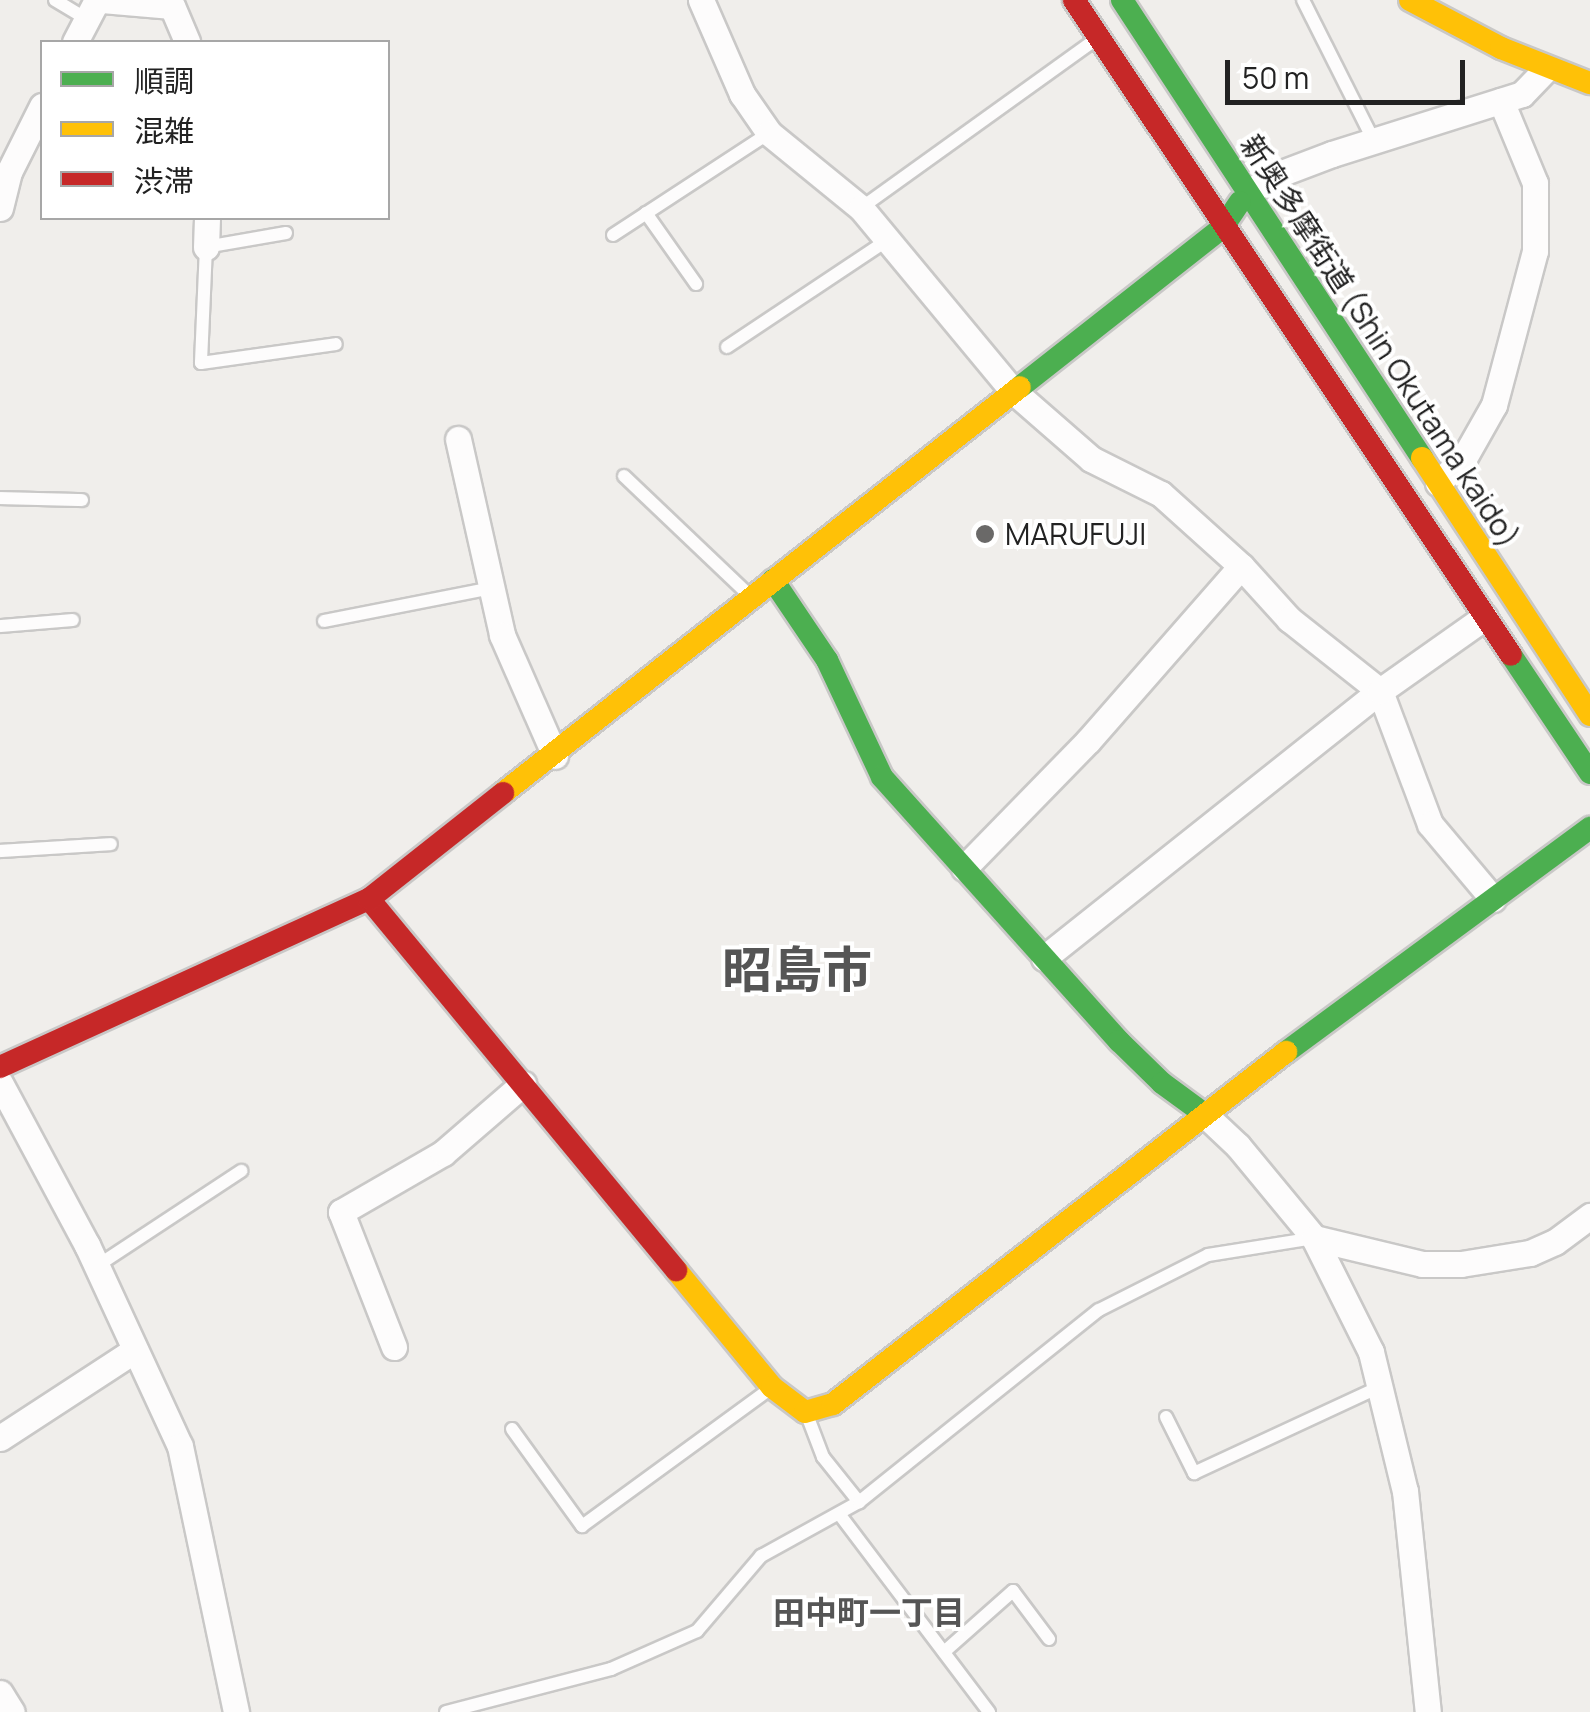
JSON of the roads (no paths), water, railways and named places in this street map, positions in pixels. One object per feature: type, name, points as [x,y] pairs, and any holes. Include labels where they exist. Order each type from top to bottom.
[{"type":"street","points":[[701,0],[742,94],[769,133],[861,208],[1012,390],[1091,459],[1161,494],[1241,566],[1289,619],[1380,691],[1430,824],[1492,899]]},
{"type":"street","points":[[1074,0],[1222,228],[1590,773]]},
{"type":"street","name":"新奥多摩街道 (Shin Okutama kaido)","points":[[1123,0],[1246,194],[1590,715]]},
{"type":"street","points":[[1410,0],[1546,69],[1590,84]]},
{"type":"street","points":[[76,40],[96,6],[172,6],[186,40]]},
{"type":"street","points":[[0,1066],[370,898],[1222,228],[1246,194],[1274,176],[1522,94],[1546,69]]},
{"type":"street","points":[[1438,482],[1464,458],[1494,405],[1535,251],[1535,183],[1501,102]]},
{"type":"street","points":[[0,208],[4,170],[40,109]]},
{"type":"street","points":[[206,247],[207,220]]},
{"type":"street","points":[[458,438],[502,635],[555,756]]},
{"type":"street","points":[[964,868],[1088,741],[1241,566]]},
{"type":"street","points":[[773,580],[827,660],[882,778],[1119,1041],[1162,1083],[1203,1113],[1238,1146],[1314,1238],[1371,1352],[1380,1387],[1405,1491],[1428,1712]]},
{"type":"street","points":[[1044,958],[1380,691],[1485,617]]},
{"type":"street","points":[[370,898],[772,1388],[805,1412],[833,1404],[1203,1113],[1590,828]]},
{"type":"street","points":[[0,1082],[97,1266],[180,1446],[236,1712]]},
{"type":"street","points":[[394,1346],[341,1212],[443,1152],[523,1084]]},
{"type":"street","points":[[1314,1238],[1422,1264],[1461,1264],[1530,1253],[1555,1242],[1590,1216]]},
{"type":"street","points":[[0,1438],[135,1350]]},
{"type":"street","points":[[0,1694],[12,1712]]},
{"type":"lane","points":[[55,0],[96,6]]},
{"type":"lane","points":[[1303,0],[1374,140]]},
{"type":"lane","points":[[861,208],[1098,37]]},
{"type":"lane","points":[[613,235],[769,133]]},
{"type":"lane","points":[[646,213],[696,284]]},
{"type":"lane","points":[[286,232],[206,247],[202,364],[336,344]]},
{"type":"lane","points":[[726,347],[886,241]]},
{"type":"lane","points":[[624,476],[751,597]]},
{"type":"lane","points":[[0,498],[82,500]]},
{"type":"lane","points":[[324,621],[492,588]]},
{"type":"lane","points":[[0,626],[73,620]]},
{"type":"lane","points":[[0,851],[110,844]]},
{"type":"lane","points":[[97,1266],[240,1171]]},
{"type":"lane","points":[[446,1712],[611,1668],[698,1631],[761,1556],[860,1502],[1098,1310],[1208,1255],[1314,1238]]},
{"type":"lane","points":[[1166,1417],[1194,1473],[1380,1387]]},
{"type":"lane","points":[[512,1429],[582,1526],[772,1388]]},
{"type":"lane","points":[[805,1412],[823,1457],[860,1502]]},
{"type":"lane","points":[[840,1514],[989,1712]]},
{"type":"lane","points":[[944,1652],[1013,1591],[1050,1638]]},
{"type":"place","name":"MARUFUJI","points":[[985,534]]},
{"type":"district","name":"昭島市","points":[[797,970]]},
{"type":"district","name":"田中町一丁目","points":[[869,1612]]}]
